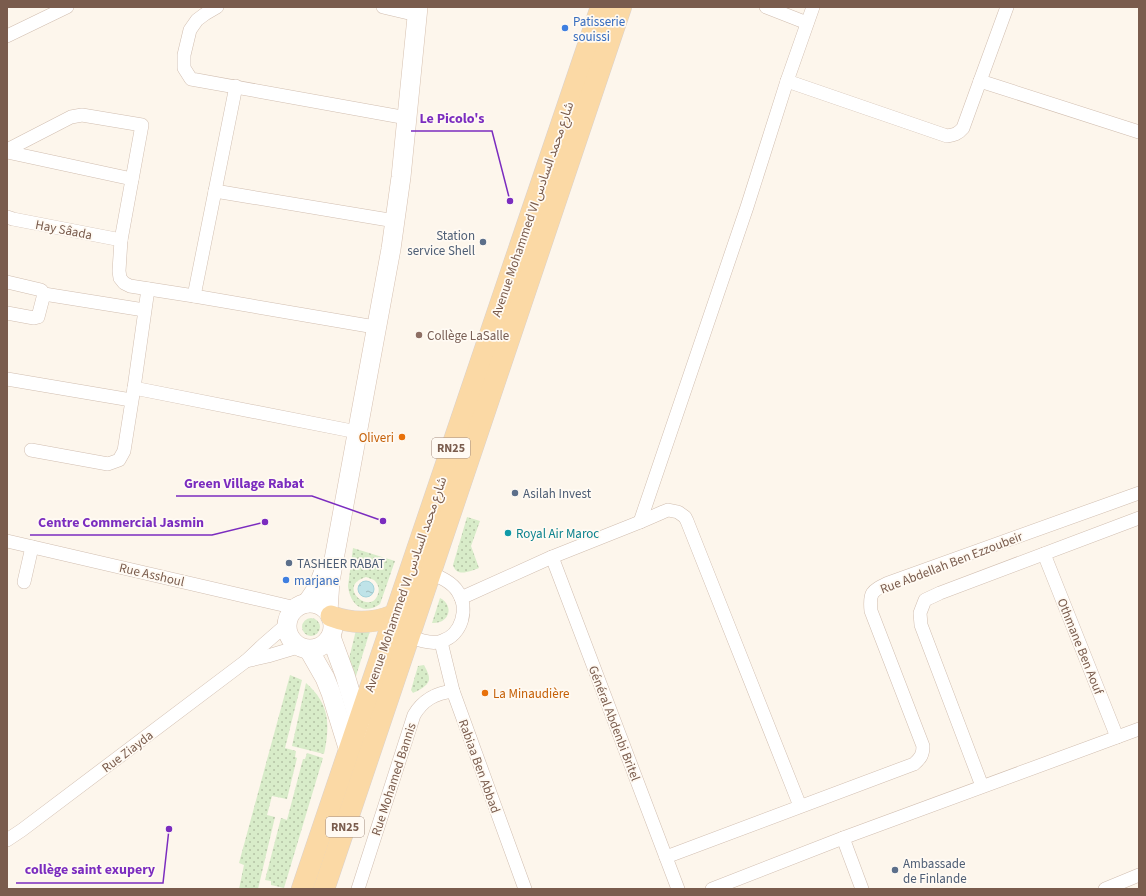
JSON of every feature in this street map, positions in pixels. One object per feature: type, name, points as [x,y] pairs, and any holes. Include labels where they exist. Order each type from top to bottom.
[{"type":"main road","name":"Avenue Mohammed VI شارع محمد السادس","points":[[302,889],[601,7]]},
{"type":"main road","name":"Avenue Mohammed VI شارع محمد السادس","points":[[324,889],[621,7]]},
{"type":"main road","points":[[303,648],[317,648],[326,644],[331,637],[333,630],[333,623],[329,614],[330,581],[354,431],[373,327],[391,249],[390,220],[414,10]]},
{"type":"main road","points":[[349,751],[325,678],[303,648],[292,641],[288,634],[286,625],[291,612],[302,605],[318,587],[323,574],[354,431]]},
{"type":"main road","points":[[402,593],[421,599]]},
{"type":"main road","points":[[302,605],[318,605],[329,614],[341,620],[363,623],[374,622],[394,616]]},
{"type":"main road","points":[[331,637],[345,675],[369,756]]},
{"type":"street","points":[[7,36],[67,7]]},
{"type":"street","points":[[217,7],[197,20],[190,30],[184,55],[184,68],[190,79],[236,86],[402,117]]},
{"type":"street","points":[[382,7],[414,10]]},
{"type":"street","points":[[766,7],[808,23]]},
{"type":"street","points":[[640,522],[813,7]]},
{"type":"street","points":[[787,81],[947,136],[955,135],[960,132],[962,128],[1007,7]]},
{"type":"street","points":[[980,82],[1139,132]]},
{"type":"street","points":[[194,296],[236,86]]},
{"type":"street","points":[[7,151],[71,117],[82,115],[142,125],[121,240],[119,271],[120,278],[124,283],[130,286],[373,327]]},
{"type":"street","points":[[7,151],[132,179]]},
{"type":"street","points":[[215,191],[390,220]]},
{"type":"street","name":"Hay Sâada","points":[[7,217],[121,240]]},
{"type":"street","points":[[7,282],[41,290],[44,294],[144,310]]},
{"type":"street","points":[[31,450],[108,464],[119,460],[124,451],[148,289]]},
{"type":"street","points":[[7,313],[34,318],[38,317],[44,294]]},
{"type":"street","points":[[7,379],[133,394],[354,431]]},
{"type":"street","name":"Rue Abdellah Ben Ezzoubeir","points":[[800,806],[914,764],[921,758],[923,746],[871,611],[869,599],[876,589],[888,583],[1139,493]]},
{"type":"street","points":[[461,598],[552,557],[668,510],[678,512],[685,518],[800,806],[666,857]]},
{"type":"street","name":"Rue Abdellah Ben Ezzoubeir","points":[[982,786],[921,625],[920,613],[925,600],[1139,518]]},
{"type":"street","name":"Rue Asshoul","points":[[7,541],[302,605]]},
{"type":"street","points":[[24,582],[32,547]]},
{"type":"street","name":"Othmane Ben Aouf","points":[[1044,554],[1117,737]]},
{"type":"street","name":"Général Abdenbi Britel","points":[[552,557],[678,889]]},
{"type":"street","points":[[409,636],[425,641],[441,642],[448,638],[459,627],[463,613],[463,605],[458,592],[447,581],[430,573]]},
{"type":"street","name":"Rue Ziayda","points":[[7,840],[246,661],[263,644],[286,625]]},
{"type":"street","name":"Rabiaa Ben Abbad","points":[[441,642],[453,691],[525,889]]},
{"type":"street","name":"Rue Ziayda","points":[[246,661],[303,648]]},
{"type":"street","name":"Rue Mohamed Bannis","points":[[358,889],[414,715],[418,708],[430,697],[453,691]]},
{"type":"street","points":[[714,889],[843,838],[1139,729]]},
{"type":"street","points":[[843,838],[862,889]]},
{"type":"street","points":[[1105,889],[1139,875]]},
{"type":"green space","points":[[467,517],[480,521],[471,546],[479,568],[468,572],[461,572],[457,571],[453,565]]},
{"type":"green space","points":[[353,548],[395,561],[380,604],[368,609],[358,606],[351,598],[348,586]],"holes":[[[366,577],[374,580],[378,585],[379,590],[374,600],[369,602],[358,598],[354,592],[354,587],[357,581]]]},
{"type":"green space","points":[[440,598],[445,601],[447,605],[449,610],[448,614],[443,621],[432,623]]},
{"type":"green space","points":[[311,618],[317,621],[320,627],[317,633],[311,636],[305,633],[302,627],[305,621]]},
{"type":"green space","points":[[356,630],[370,631],[355,679],[349,659]]},
{"type":"green space","points":[[424,665],[429,681],[418,691],[413,693],[411,690],[418,666]]},
{"type":"green space","points":[[290,675],[302,680],[285,748],[296,751],[295,757],[297,758],[287,799],[272,796],[267,815],[275,817],[258,889],[239,889],[244,865],[239,863]]},
{"type":"green space","points":[[306,683],[320,699],[324,707],[327,734],[324,754],[292,746]]},
{"type":"green space","points":[[307,753],[323,758],[284,888],[271,885],[271,881],[265,880],[281,818],[287,820],[303,759],[305,759]]},
{"type":"water","points":[[366,581],[373,586],[374,589],[369,596],[366,597],[359,592],[358,589],[363,582]]},
{"type":"place","name":"Patisserie souissi","points":[[565,28]]},
{"type":"place","name":"Le Picolo's","points":[[510,201]]},
{"type":"place","name":"Station service Shell","points":[[483,242]]},
{"type":"place","name":"Collège LaSalle","points":[[419,335]]},
{"type":"place","name":"Oliveri","points":[[402,437]]},
{"type":"place","name":"Asilah Invest","points":[[515,493]]},
{"type":"place","name":"Green Village Rabat","points":[[383,521]]},
{"type":"place","name":"Centre Commercial Jasmin","points":[[265,522]]},
{"type":"place","name":"Royal Air Maroc","points":[[508,533]]},
{"type":"place","name":"TASHEER RABAT","points":[[289,563]]},
{"type":"place","name":"marjane","points":[[286,580]]},
{"type":"place","name":"La Minaudière","points":[[485,693]]},
{"type":"place","name":"collège saint exupery","points":[[169,829]]},
{"type":"place","name":"Ambassade de Finlande","points":[[895,870]]}]
